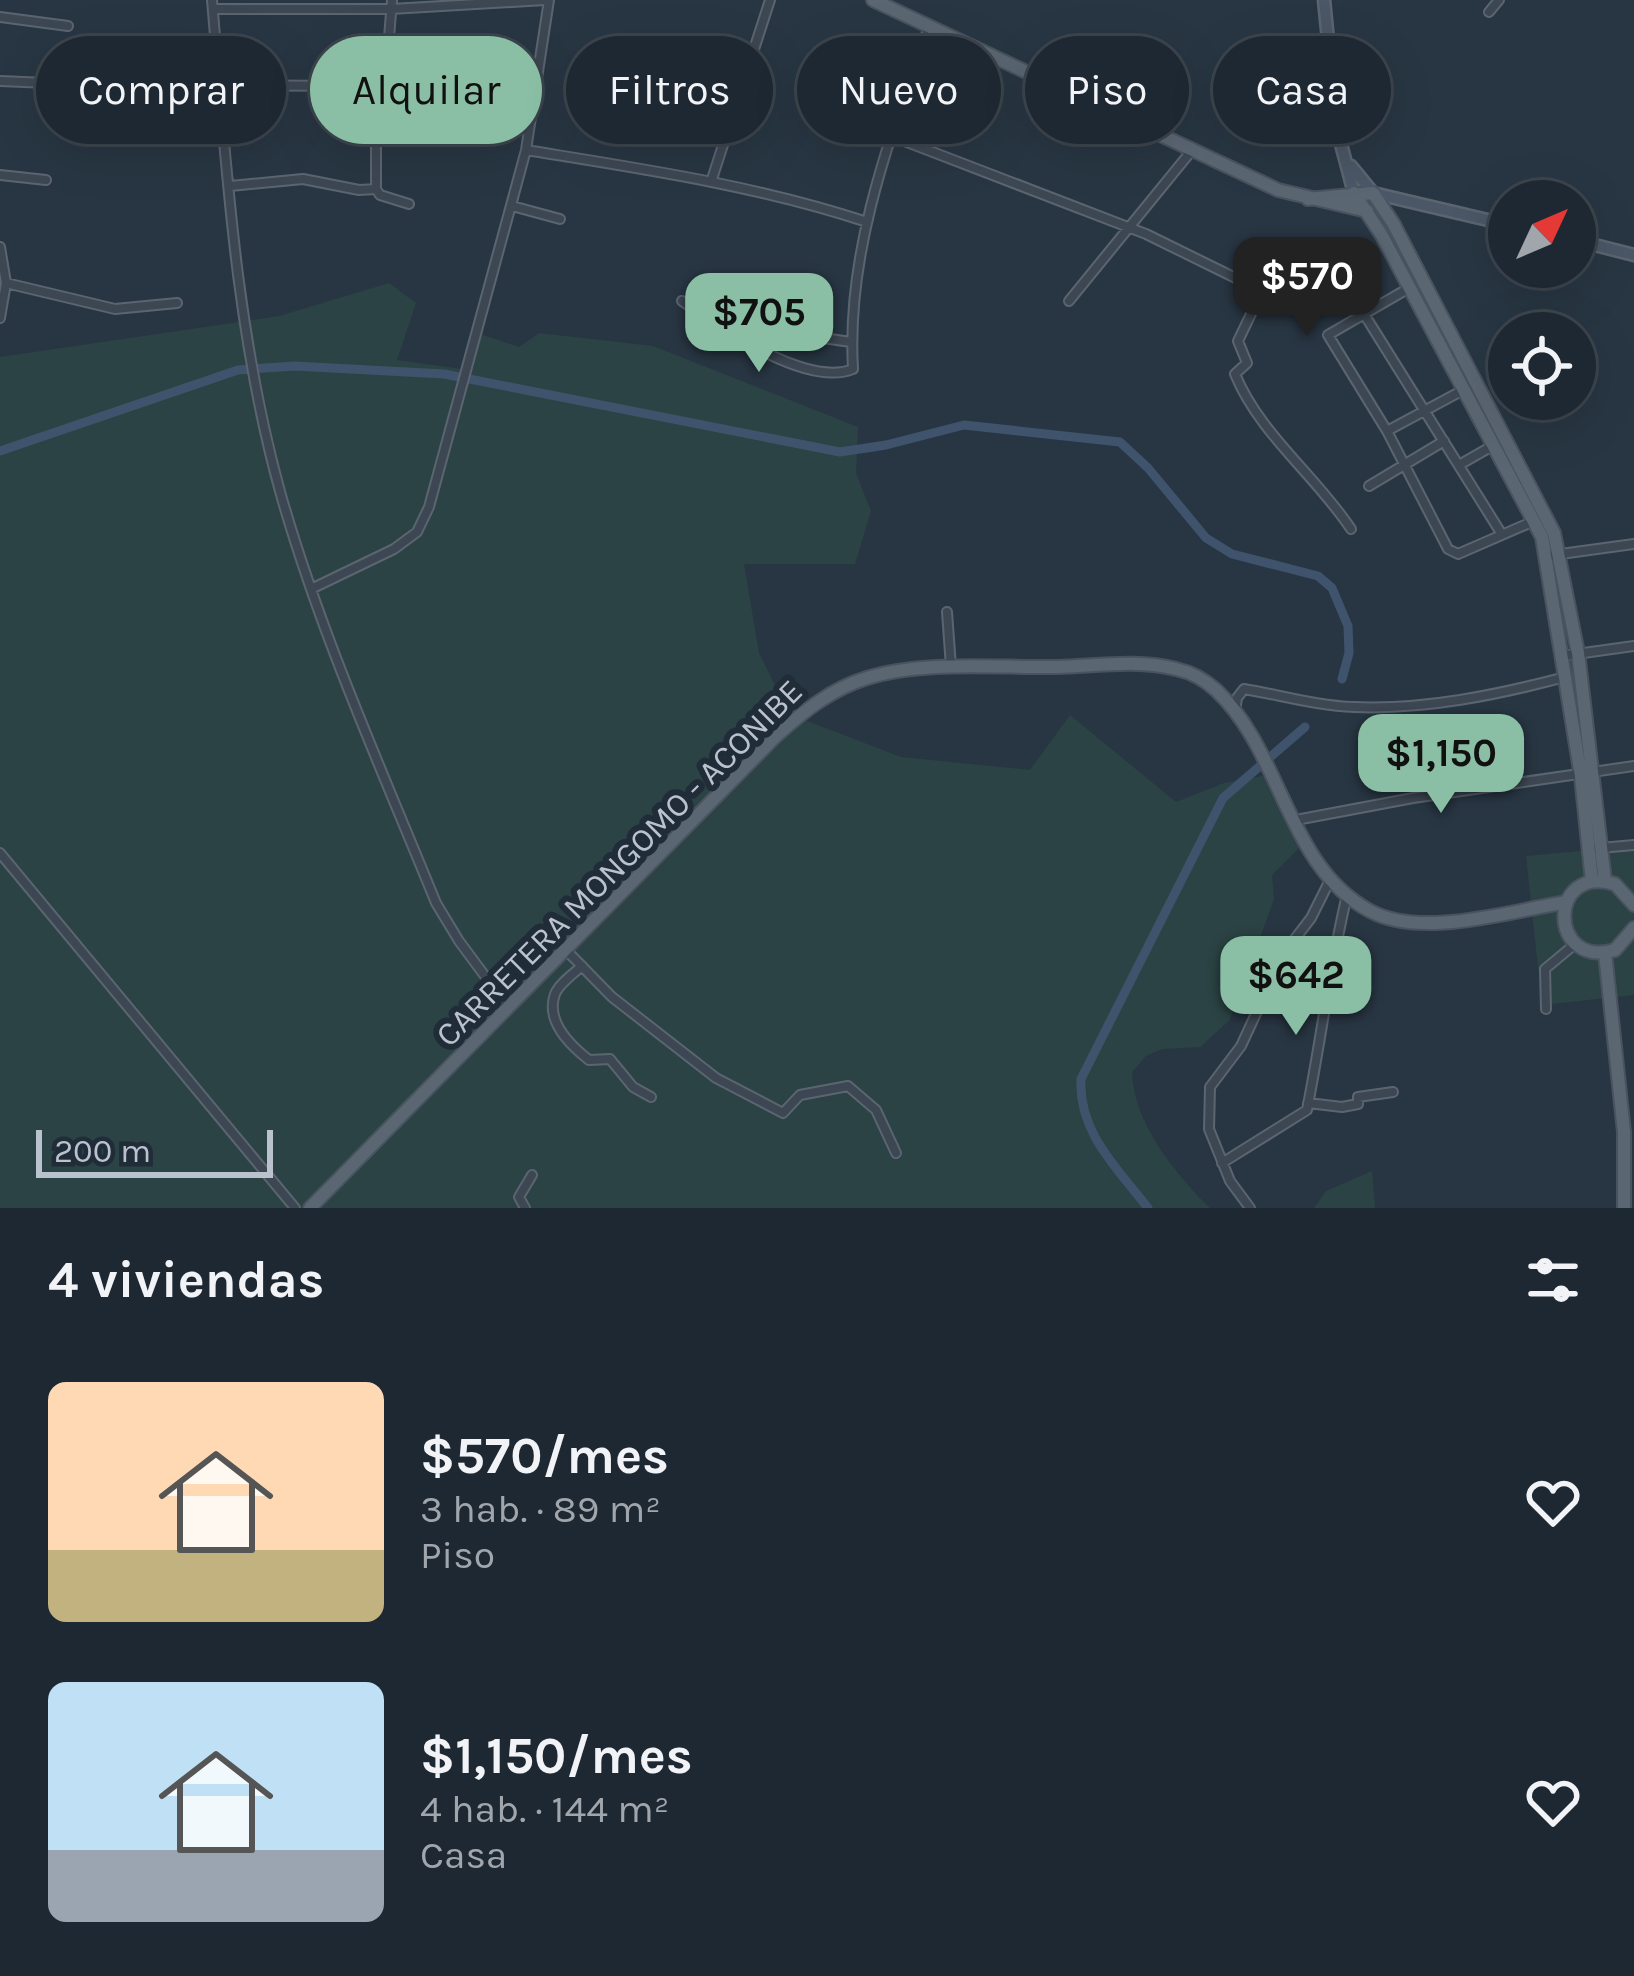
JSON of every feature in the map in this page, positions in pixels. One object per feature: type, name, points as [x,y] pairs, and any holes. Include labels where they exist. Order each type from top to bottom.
[{"type":"main road","points":[[873,0],[1278,190],[1388,214]]},
{"type":"main road","points":[[1354,193],[1464,390],[1500,441]]},
{"type":"main road","points":[[1308,199],[1373,194],[1388,214],[1478,383],[1500,441],[1540,517],[1578,653],[1599,881]]},
{"type":"main road","points":[[1552,555],[1562,656],[1587,775]]},
{"type":"main road","name":"CARRETERA MONGOMO - ACONIBE","points":[[310,1208],[808,707],[868,677],[898,670],[1164,667],[1193,675],[1212,686],[1235,714],[1274,776],[1305,842],[1331,878],[1370,911],[1418,925],[1565,908]]},
{"type":"main road","points":[[1634,905],[1623,889],[1599,881],[1577,888],[1565,908],[1564,926],[1584,950],[1605,953],[1624,944],[1634,928]]},
{"type":"main road","points":[[1605,953],[1624,1132],[1624,1208]]},
{"type":"street","points":[[216,36],[212,4],[547,0],[526,150],[429,507],[417,532],[394,550],[311,589]]},
{"type":"street","points":[[712,179],[770,0]]},
{"type":"street","points":[[1324,0],[1337,129],[1354,193]]},
{"type":"street","points":[[1490,12],[1499,0]]},
{"type":"street","points":[[389,36],[392,4]]},
{"type":"street","points":[[0,17],[68,26]]},
{"type":"street","points":[[926,36],[929,26]]},
{"type":"street","points":[[0,81],[36,83]]},
{"type":"street","points":[[226,144],[256,389],[281,493],[325,632],[436,902],[508,1007]]},
{"type":"street","points":[[376,144],[376,189],[380,195],[410,204]]},
{"type":"street","points":[[682,301],[771,357],[825,372],[853,369],[851,342],[867,222],[889,144]]},
{"type":"street","points":[[912,144],[1130,228],[1262,291],[1238,340],[1247,363],[1235,374],[1267,427],[1332,500],[1351,529]]},
{"type":"street","points":[[1069,301],[1193,149]]},
{"type":"street","points":[[526,150],[712,179],[791,197],[867,222]]},
{"type":"street","points":[[1346,158],[1373,194],[1488,220]]},
{"type":"street","points":[[0,175],[46,180]]},
{"type":"street","points":[[230,186],[303,179],[376,189]]},
{"type":"street","points":[[512,206],[560,219]]},
{"type":"street","points":[[1388,214],[1425,206]]},
{"type":"street","points":[[1596,245],[1634,254]]},
{"type":"street","points":[[0,247],[6,283],[0,319]]},
{"type":"street","points":[[6,283],[116,309],[177,303]]},
{"type":"street","points":[[1409,288],[1328,335],[1387,431],[1448,549],[1458,554],[1540,517]]},
{"type":"street","points":[[759,314],[823,338],[851,342]]},
{"type":"street","points":[[1364,314],[1501,533]]},
{"type":"street","points":[[1387,431],[1478,383]]},
{"type":"street","points":[[1369,486],[1444,441]]},
{"type":"street","points":[[1459,465],[1500,441]]},
{"type":"street","points":[[1552,555],[1634,544]]},
{"type":"street","points":[[947,612],[951,669]]},
{"type":"street","points":[[1562,656],[1634,646]]},
{"type":"street","points":[[1235,714],[1244,689],[1350,707],[1399,707],[1566,677]]},
{"type":"street","points":[[1296,820],[1634,766]]},
{"type":"street","points":[[1595,848],[1634,844]]},
{"type":"street","points":[[0,853],[295,1208]]},
{"type":"street","points":[[1250,1208],[1222,1163],[1209,1129],[1210,1087],[1241,1046],[1283,953],[1311,918],[1331,878]]},
{"type":"street","points":[[1222,1163],[1304,1114],[1347,896]]},
{"type":"street","points":[[1546,1010],[1545,969],[1575,944]]},
{"type":"street","points":[[565,949],[612,997],[716,1078],[783,1113],[800,1094],[848,1086],[876,1110],[896,1154]]},
{"type":"street","points":[[582,966],[556,990],[563,1037],[589,1060],[610,1059],[633,1087],[651,1097]]},
{"type":"street","points":[[1308,1103],[1347,1106],[1358,1104],[1358,1097],[1393,1092]]},
{"type":"street","points":[[525,1208],[519,1197],[532,1175]]},
{"type":"green space","points":[[389,283],[416,303],[397,360],[462,369],[474,332],[519,347],[539,333],[653,346],[858,427],[856,473],[871,511],[855,564],[744,564],[759,653],[789,714],[901,757],[1030,770],[1070,715],[1176,802],[1224,783],[1268,775],[1304,843],[1272,875],[1274,899],[1230,1020],[1200,1047],[1162,1049],[1146,1056],[1132,1072],[1148,1128],[1170,1163],[1210,1208],[0,1208],[0,357],[279,316]]},
{"type":"green space","points":[[1634,846],[1634,995],[1542,1005],[1526,856]]},
{"type":"green space","points":[[1372,1171],[1375,1208],[1314,1208],[1326,1191]]},
{"type":"waterway","points":[[0,451],[238,370],[294,366],[444,374],[840,452],[964,425],[1120,442],[1206,538],[1232,554],[1318,576],[1332,588],[1348,626],[1349,653],[1342,679]]},
{"type":"waterway","points":[[1148,1208],[1093,1133],[1081,1079],[1223,798],[1305,727]]}]
